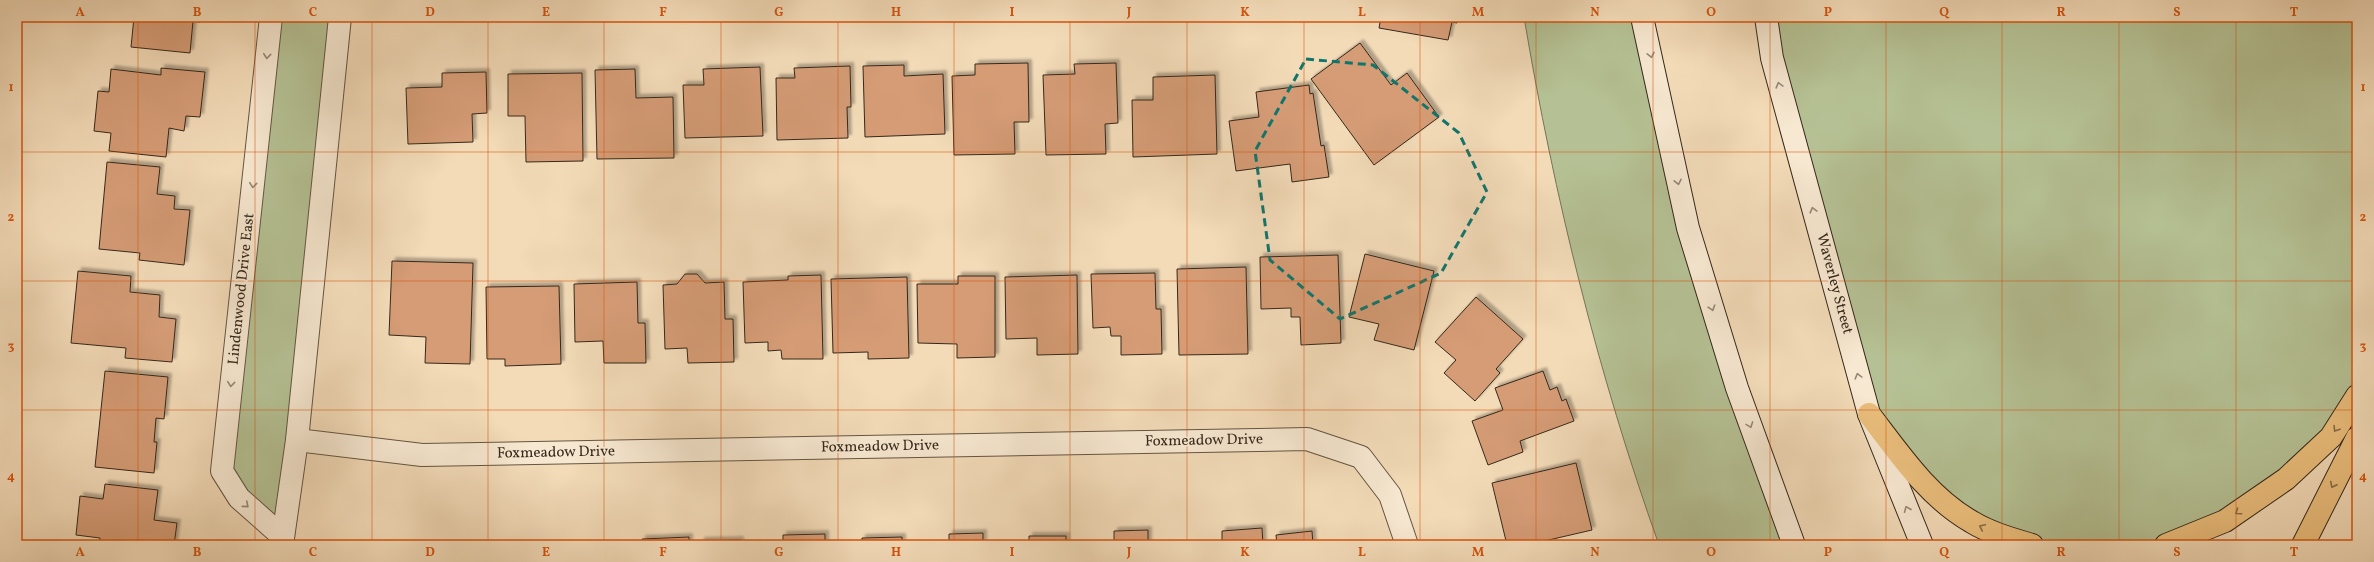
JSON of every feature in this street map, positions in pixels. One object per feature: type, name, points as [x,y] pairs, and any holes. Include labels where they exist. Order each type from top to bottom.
[{"type":"main road","points":[[2166,545],[2226,521],[2286,479],[2331,437],[2357,396]]},
{"type":"main road","points":[[1869,414],[1927,488],[1971,522],[1994,533],[2032,545]]},
{"type":"main road","points":[[2303,545],[2357,438]]},
{"type":"street","name":"Lindenwood Drive East","points":[[271,17],[222,471],[238,498],[283,541]]},
{"type":"street","name":"Lindenwood Drive East","points":[[283,541],[297,440],[340,17]]},
{"type":"street","points":[[1642,17],[1688,228],[1737,388],[1794,545]]},
{"type":"street","name":"Waverley Street","points":[[1766,17],[1772,58],[1869,414],[1922,545]]},
{"type":"street","name":"Foxmeadow Drive","points":[[297,440],[422,455],[1307,440],[1361,457],[1390,495],[1407,545]]},
{"type":"highlighted area","points":[[1306,59],[1373,65],[1459,133],[1487,192],[1441,273],[1340,319],[1270,260],[1255,151]]},
{"type":"green space","points":[[271,17],[340,17],[283,537],[222,471]]},
{"type":"green space","points":[[1524,17],[1642,17],[1688,228],[1794,545],[1659,545],[1616,416],[1580,284],[1549,151]]},
{"type":"green space","points":[[1766,17],[2357,17],[2357,396],[2286,479],[2166,545],[2032,545],[1971,522],[1869,414]]},
{"type":"building","points":[[134,17],[200,17],[200,22],[193,21],[190,53],[131,47]]},
{"type":"building","points":[[1381,17],[1458,17],[1457,23],[1452,22],[1448,40],[1379,28]]},
{"type":"building","points":[[1360,43],[1391,85],[1407,73],[1439,117],[1374,165],[1311,79]]},
{"type":"building","points":[[1028,63],[1029,122],[1014,122],[1015,154],[954,155],[952,76],[975,75],[975,64]]},
{"type":"building","points":[[1116,63],[1118,123],[1105,124],[1106,154],[1046,155],[1043,75],[1075,74],[1074,64]]},
{"type":"building","points":[[904,65],[904,76],[943,74],[945,134],[865,137],[863,66]]},
{"type":"building","points":[[850,66],[851,107],[847,107],[848,138],[777,140],[776,78],[795,78],[794,68]]},
{"type":"building","points":[[760,67],[763,136],[685,138],[683,85],[704,85],[703,69]]},
{"type":"building","points":[[161,68],[205,72],[200,117],[186,116],[184,131],[169,128],[166,157],[109,151],[111,133],[94,131],[98,91],[109,92],[111,69],[161,75]]},
{"type":"building","points":[[635,69],[636,98],[673,97],[674,158],[597,159],[595,70]]},
{"type":"building","points":[[486,72],[487,113],[472,114],[473,142],[408,144],[406,88],[442,87],[442,73]]},
{"type":"building","points":[[582,73],[583,161],[526,162],[525,116],[508,116],[508,74]]},
{"type":"building","points":[[1215,75],[1217,154],[1133,157],[1132,100],[1153,100],[1153,77]]},
{"type":"building","points":[[1309,85],[1310,94],[1313,93],[1321,146],[1324,145],[1329,177],[1292,182],[1290,164],[1236,171],[1229,121],[1259,117],[1256,92]]},
{"type":"building","points":[[107,162],[160,167],[157,194],[175,196],[174,209],[190,210],[184,265],[139,260],[140,253],[99,249]]},
{"type":"building","points":[[1365,254],[1434,271],[1414,350],[1374,340],[1379,324],[1349,317]]},
{"type":"building","points":[[1338,255],[1341,343],[1301,345],[1300,317],[1291,317],[1291,308],[1261,309],[1260,257]]},
{"type":"building","points":[[392,261],[473,263],[470,364],[425,363],[426,337],[389,335]]},
{"type":"building","points":[[1246,267],[1248,354],[1179,355],[1177,269]]},
{"type":"building","points":[[78,271],[131,276],[130,292],[160,295],[159,317],[176,319],[172,362],[125,358],[126,348],[71,343]]},
{"type":"building","points":[[1155,273],[1156,309],[1161,309],[1162,354],[1121,355],[1121,336],[1111,336],[1110,327],[1093,328],[1091,274]]},
{"type":"building","points":[[685,274],[697,274],[705,283],[724,282],[725,319],[733,319],[734,362],[688,363],[687,348],[665,349],[663,285],[677,284]]},
{"type":"building","points":[[821,275],[823,359],[782,359],[781,350],[768,351],[768,342],[745,343],[743,282],[788,280],[788,276]]},
{"type":"building","points":[[1077,275],[1078,354],[1037,355],[1037,338],[1006,339],[1005,277]]},
{"type":"building","points":[[958,276],[995,276],[995,357],[957,358],[957,344],[918,343],[917,284],[958,284]]},
{"type":"building","points":[[907,277],[909,358],[868,359],[868,352],[833,353],[831,279]]},
{"type":"building","points":[[637,282],[638,323],[645,323],[646,363],[604,363],[603,341],[575,342],[574,284]]},
{"type":"building","points":[[559,286],[561,364],[505,366],[505,359],[487,359],[486,287]]},
{"type":"building","points":[[1476,297],[1523,339],[1496,369],[1500,373],[1475,401],[1444,373],[1456,360],[1435,342]]},
{"type":"building","points":[[105,371],[168,377],[164,419],[156,418],[154,442],[157,442],[154,473],[95,467]]},
{"type":"building","points":[[1543,371],[1550,390],[1557,387],[1562,401],[1566,399],[1574,421],[1520,441],[1523,452],[1488,465],[1472,421],[1503,410],[1495,388]]},
{"type":"building","points":[[1576,463],[1592,530],[1527,545],[1507,545],[1492,483]]},
{"type":"building","points":[[105,484],[158,490],[154,520],[177,523],[174,545],[99,545],[100,538],[76,535],[80,496],[103,499]]},
{"type":"building","points":[[1262,528],[1263,545],[1222,545],[1222,531]]},
{"type":"building","points":[[1148,530],[1148,545],[1114,545],[1114,531]]},
{"type":"building","points":[[1312,531],[1313,545],[1277,545],[1276,535]]},
{"type":"building","points":[[983,533],[983,545],[949,545],[949,534]]},
{"type":"building","points":[[825,534],[825,545],[783,545],[783,535]]},
{"type":"building","points":[[1029,536],[1066,536],[1066,545],[1029,545]]},
{"type":"building","points":[[689,537],[689,545],[642,545],[642,539]]},
{"type":"building","points":[[902,537],[902,545],[862,545],[862,538]]},
{"type":"building","points":[[740,540],[740,545],[701,545],[701,541]]}]
